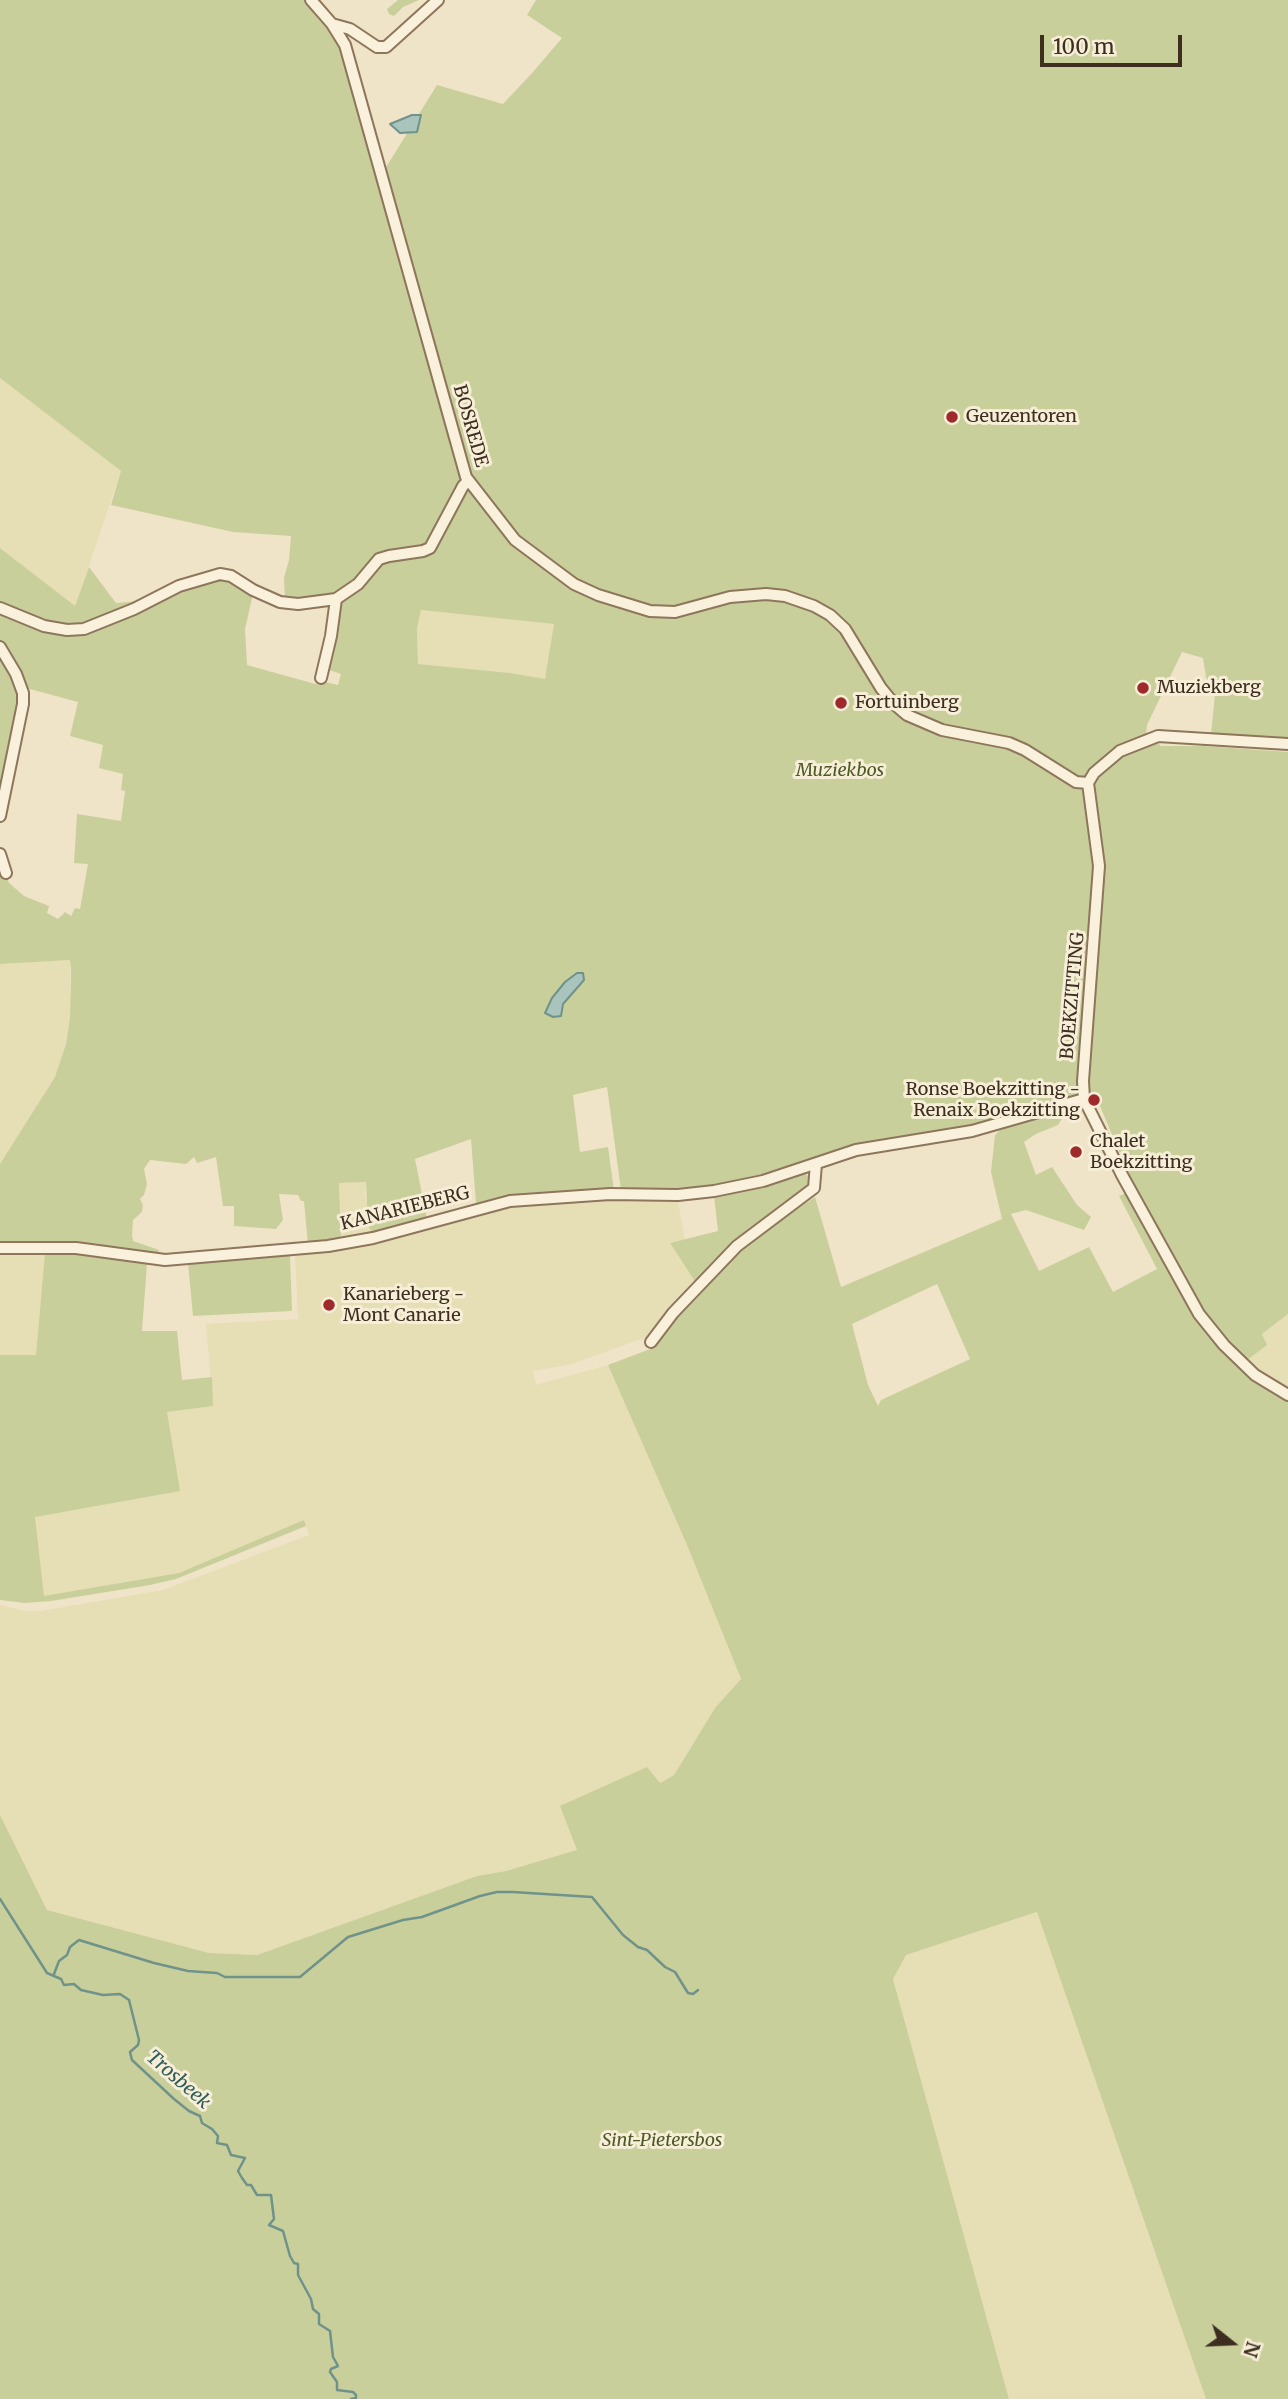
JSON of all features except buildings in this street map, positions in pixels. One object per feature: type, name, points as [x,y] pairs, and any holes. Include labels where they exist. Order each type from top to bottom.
[{"type":"street","name":"BOSREDE","points":[[311,0],[332,24],[345,45],[468,481],[515,540],[580,588],[642,609],[667,613],[686,611],[730,597],[750,595],[785,596],[801,600],[823,610],[845,629],[881,688],[907,715],[942,730],[1009,743],[1076,782],[1088,783]]},
{"type":"street","points":[[332,24],[350,29],[377,47],[386,47],[438,0]]},
{"type":"street","points":[[0,608],[44,626],[84,629],[134,610],[171,589],[220,574],[231,576],[280,602],[298,604],[336,599],[358,584],[379,559],[430,548],[468,481]]},
{"type":"street","points":[[321,678],[336,599]]},
{"type":"street","points":[[0,647],[16,674],[23,693],[23,704],[0,816]]},
{"type":"street","points":[[1088,783],[1094,773],[1120,751],[1158,736],[1288,744]]},
{"type":"street","name":"BOEKZITTING","points":[[1088,783],[1099,866],[1084,1098],[1122,1175],[1199,1314],[1224,1345],[1255,1375],[1288,1395]]},
{"type":"street","points":[[0,854],[6,873]]},
{"type":"street","points":[[651,1342],[673,1313],[737,1246],[814,1188],[816,1164],[856,1150],[949,1136],[993,1126],[1084,1098]]},
{"type":"street","name":"KANARIEBERG","points":[[0,1248],[76,1248],[156,1260],[309,1248],[373,1238],[510,1201],[610,1194],[690,1194],[763,1181],[816,1164]]},
{"type":"shaded area","points":[[0,378],[121,471],[75,607],[0,548]]},
{"type":"shaded area","points":[[421,610],[555,624],[545,680],[510,673],[418,664],[417,629]]},
{"type":"shaded area","points":[[70,960],[70,1018],[66,1044],[55,1078],[0,1164],[0,964]]},
{"type":"shaded area","points":[[366,1182],[365,1195],[374,1234],[341,1241],[339,1183]]},
{"type":"shaded area","points":[[613,1198],[678,1201],[685,1239],[670,1243],[696,1283],[652,1335],[572,1364],[533,1371],[536,1385],[608,1365],[687,1545],[741,1680],[715,1708],[674,1775],[660,1783],[560,1806],[578,1850],[506,1871],[477,1876],[257,1955],[209,1953],[47,1910],[0,1815],[0,1605],[25,1611],[41,1611],[163,1590],[309,1535],[304,1521],[179,1573],[44,1597],[35,1516],[167,1411],[213,1406],[206,1324],[298,1319],[295,1254],[354,1247],[501,1206]]},
{"type":"shaded area","points":[[0,1252],[45,1252],[36,1355],[0,1355]]},
{"type":"shaded area","points":[[1288,1314],[1288,1390],[1260,1376],[1246,1361],[1267,1345],[1262,1334]]},
{"type":"shaded area","points":[[1038,1912],[1206,2399],[1009,2399],[893,1979],[905,1955]]},
{"type":"green space","points":[[0,0],[305,0],[331,29],[343,50],[380,177],[437,85],[503,104],[533,72],[562,38],[527,15],[536,0],[1288,0],[1288,740],[1211,734],[1215,694],[1206,677],[1203,658],[1182,652],[1146,732],[1161,746],[1288,752],[1288,1314],[1262,1334],[1267,1345],[1246,1361],[1260,1376],[1257,1383],[1288,1401],[1288,2399],[1206,2399],[1037,1912],[906,1955],[893,1979],[1009,2399],[0,2399],[0,1815],[47,1910],[209,1953],[257,1955],[477,1876],[506,1871],[577,1850],[560,1806],[647,1767],[660,1783],[674,1775],[715,1708],[741,1679],[687,1545],[608,1365],[653,1348],[728,1261],[753,1239],[815,1197],[841,1287],[1002,1219],[991,1172],[995,1135],[1002,1128],[1058,1113],[1063,1117],[1058,1125],[1024,1142],[1036,1175],[1052,1167],[1077,1205],[1091,1217],[1084,1230],[1026,1210],[1011,1214],[1039,1271],[1089,1247],[1113,1292],[1157,1269],[1119,1196],[1135,1189],[1094,1092],[975,1126],[679,1194],[621,1190],[607,1087],[573,1095],[580,1152],[608,1147],[614,1190],[493,1199],[476,1204],[471,1139],[415,1159],[427,1219],[374,1234],[368,1226],[366,1182],[339,1183],[341,1241],[308,1245],[304,1201],[301,1201],[298,1195],[279,1194],[283,1220],[276,1229],[234,1226],[234,1206],[223,1206],[216,1157],[197,1163],[194,1157],[186,1164],[150,1160],[144,1169],[147,1184],[140,1199],[142,1212],[133,1220],[132,1235],[133,1241],[159,1250],[157,1257],[0,1244],[0,1164],[55,1077],[66,1044],[70,1018],[71,970],[70,960],[0,964],[0,874],[6,876],[9,883],[24,896],[49,906],[47,913],[58,919],[65,912],[71,916],[75,908],[80,909],[88,864],[74,863],[77,814],[121,821],[125,791],[121,790],[123,774],[99,768],[103,745],[70,736],[78,702],[26,688],[0,642],[0,610],[61,632],[182,587],[225,577],[253,594],[245,629],[247,665],[319,685],[321,681],[338,685],[341,674],[326,669],[338,601],[359,581],[336,596],[285,601],[284,578],[291,536],[233,532],[111,505],[121,471],[0,378]],"holes":[[[421,610],[554,624],[545,679],[418,664],[417,629]],[[565,982],[577,985],[567,997],[557,1017],[548,1015],[549,1003]],[[937,1284],[970,1359],[881,1400],[878,1406],[868,1385],[852,1324]]]},
{"type":"green space","points":[[398,0],[419,0],[403,7],[394,16],[389,14],[387,9]]},
{"type":"green space","points":[[0,548],[75,606],[89,567],[116,603],[139,601],[83,628],[57,627],[0,605]]},
{"type":"green space","points":[[0,651],[15,678],[21,700],[0,804]]},
{"type":"green space","points":[[806,1174],[812,1180],[812,1186],[696,1283],[670,1243],[718,1231],[714,1196]]},
{"type":"green space","points":[[45,1252],[100,1255],[147,1264],[142,1331],[177,1331],[182,1380],[212,1377],[213,1406],[167,1412],[180,1491],[35,1517],[44,1596],[179,1573],[304,1520],[306,1526],[176,1579],[51,1601],[25,1603],[0,1600],[0,1355],[36,1355]]},
{"type":"green space","points":[[290,1255],[292,1311],[193,1316],[188,1263],[240,1256]]},
{"type":"water","points":[[412,115],[421,115],[417,132],[400,133],[390,124]]},
{"type":"water","points":[[577,973],[583,973],[584,980],[563,1004],[561,1016],[553,1017],[545,1013],[552,998],[565,982]]},
{"type":"waterway","points":[[54,1974],[59,1961],[79,1940],[188,1971],[217,1973],[225,1977],[300,1977],[348,1937],[422,1917],[480,1896],[513,1892],[592,1897],[623,1935],[675,1972],[688,1993],[693,1994],[698,1990]]},
{"type":"waterway","name":"Trosbeek","points":[[0,1899],[47,1973],[61,1979],[64,1985],[74,1984],[81,1990],[103,1995],[120,1994],[129,2000],[139,2040],[138,2045],[130,2052],[132,2060],[174,2099],[200,2116],[202,2123],[218,2136],[217,2143],[227,2145],[231,2155],[245,2158],[238,2171],[257,2195],[271,2195],[274,2219],[269,2225],[283,2231],[290,2256],[294,2263],[298,2264],[298,2275],[311,2299],[313,2309],[319,2314],[319,2324],[330,2331],[333,2357],[338,2366],[330,2372],[337,2382],[337,2390],[353,2392],[356,2398],[351,2399]]},
{"type":"place","name":"Geuzentoren","points":[[952,417]]},
{"type":"place","name":"Muziekberg","points":[[1143,688]]},
{"type":"place","name":"Fortuinberg","points":[[841,703]]},
{"type":"place","name":"Ronse Boekzitting - Renaix Boekzitting","points":[[1094,1100]]},
{"type":"place","name":"Chalet Boekzitting","points":[[1076,1152]]},
{"type":"place","name":"Kanarieberg - Mont Canarie","points":[[329,1305]]},
{"type":"park label","name":"Muziekbos","points":[[840,771]]},
{"type":"park label","name":"Sint-Pietersbos","points":[[662,2141]]}]
